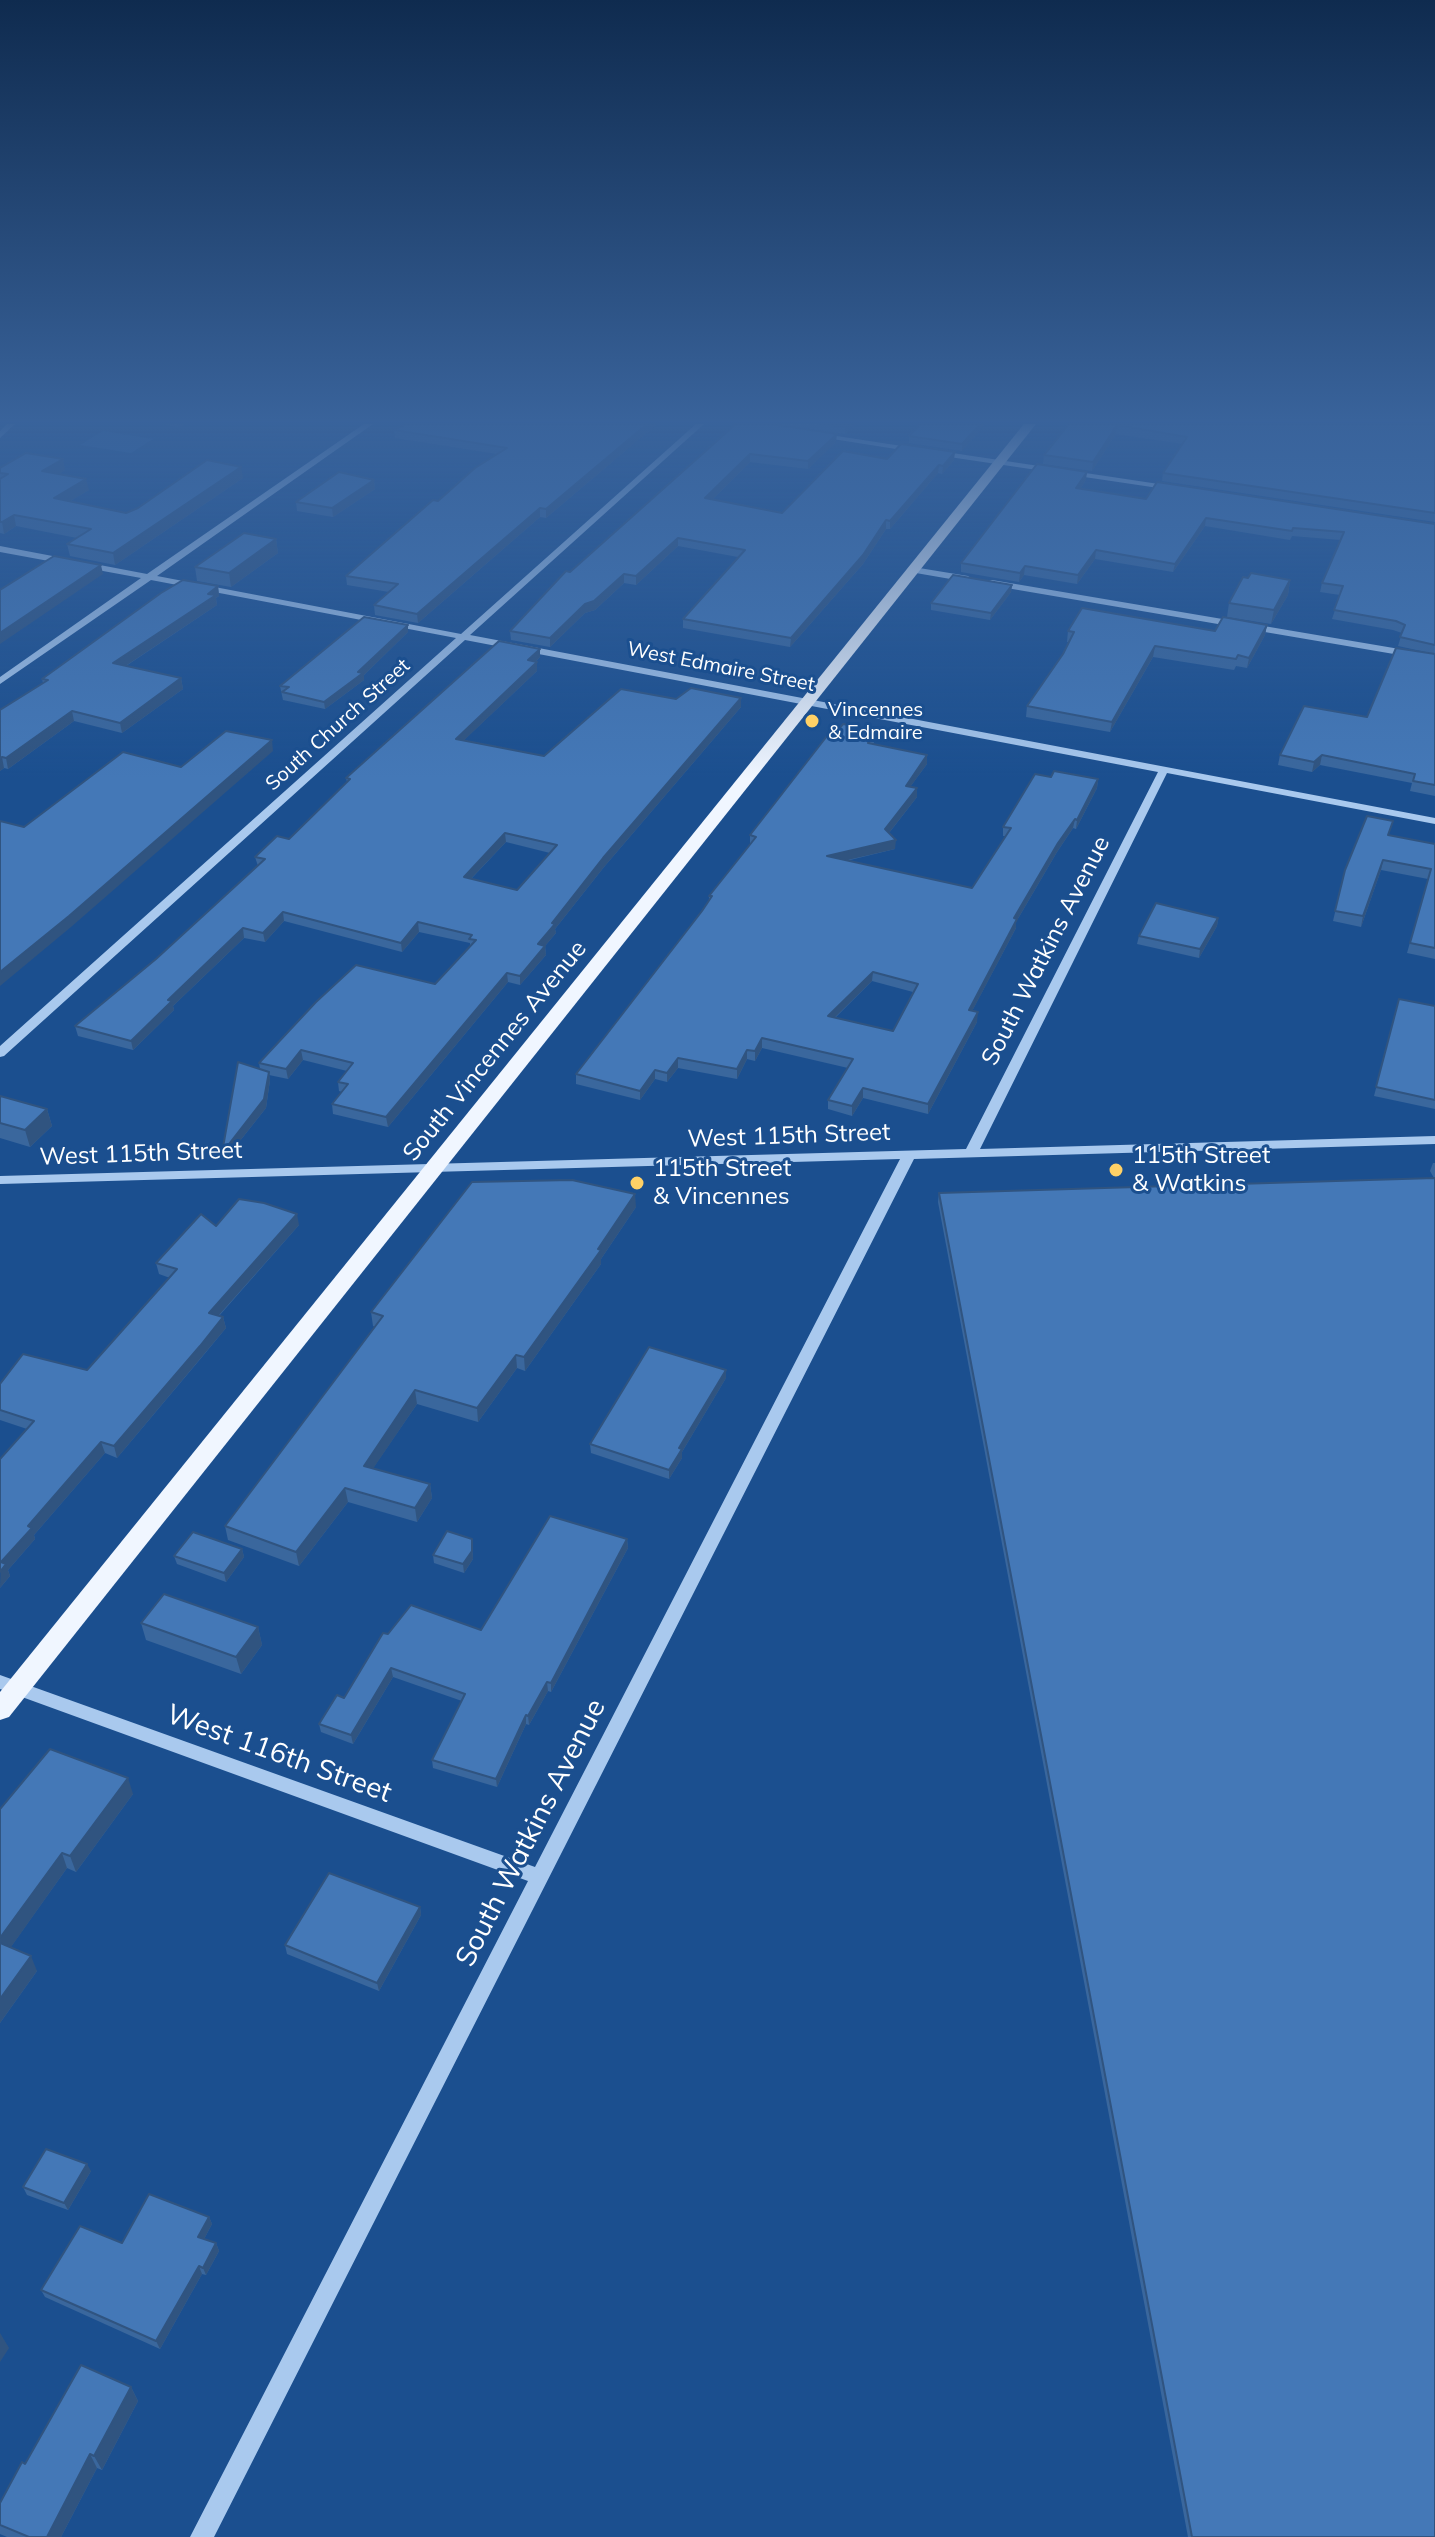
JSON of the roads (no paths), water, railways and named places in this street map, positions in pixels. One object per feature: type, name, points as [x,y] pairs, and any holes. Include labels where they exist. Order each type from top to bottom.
[{"type":"main road","name":"South Vincennes Avenue","points":[[0,1710],[8,1685],[435,1168],[935,542]]},
{"type":"street","points":[[0,681],[200,542]]},
{"type":"street","name":"South Church Street","points":[[0,1053],[568,542]]},
{"type":"street","name":"West Edmaire Street","points":[[0,549],[1435,821]]},
{"type":"street","points":[[913,570],[1435,658]]},
{"type":"street","name":"South Watkins Avenue","points":[[971,1153],[1164,770]]},
{"type":"street","name":"West 115th Street","points":[[0,1180],[1435,1140]]},
{"type":"street","name":"South Watkins Avenue","points":[[202,2537],[909,1155]]},
{"type":"street","name":"West 116th Street","points":[[8,1685],[540,1877]]},
{"type":"place","name":"Vincennes & Edmaire","points":[[812,721]]},
{"type":"place","name":"115th Street & Watkins","points":[[1116,1170]]},
{"type":"place","name":"115th Street & Vincennes","points":[[637,1183]]}]
